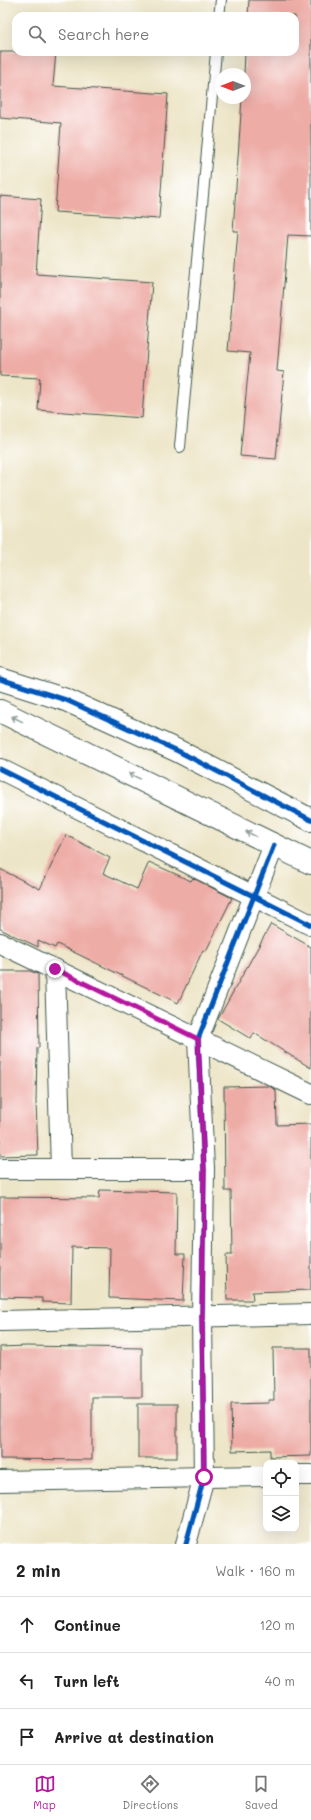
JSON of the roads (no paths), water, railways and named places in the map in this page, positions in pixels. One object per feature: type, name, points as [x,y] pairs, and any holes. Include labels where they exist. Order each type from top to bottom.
[{"type":"street","points":[[0,679],[66,700],[178,751],[311,820]]},
{"type":"street","points":[[0,711],[311,863]]},
{"type":"street","points":[[0,769],[311,925]]},
{"type":"street","points":[[186,1544],[204,1477],[202,1317],[204,1170],[198,1039],[274,845]]},
{"type":"street","points":[[0,942],[311,1094]]},
{"type":"street","points":[[55,969],[61,1169]]},
{"type":"street","points":[[0,1169],[204,1170]]},
{"type":"street","points":[[0,1321],[311,1314]]},
{"type":"street","points":[[299,1475],[311,1475]]},
{"type":"street","points":[[0,1481],[263,1476]]},
{"type":"lane","points":[[220,12],[221,0]]},
{"type":"lane","points":[[180,447],[216,56]]}]
